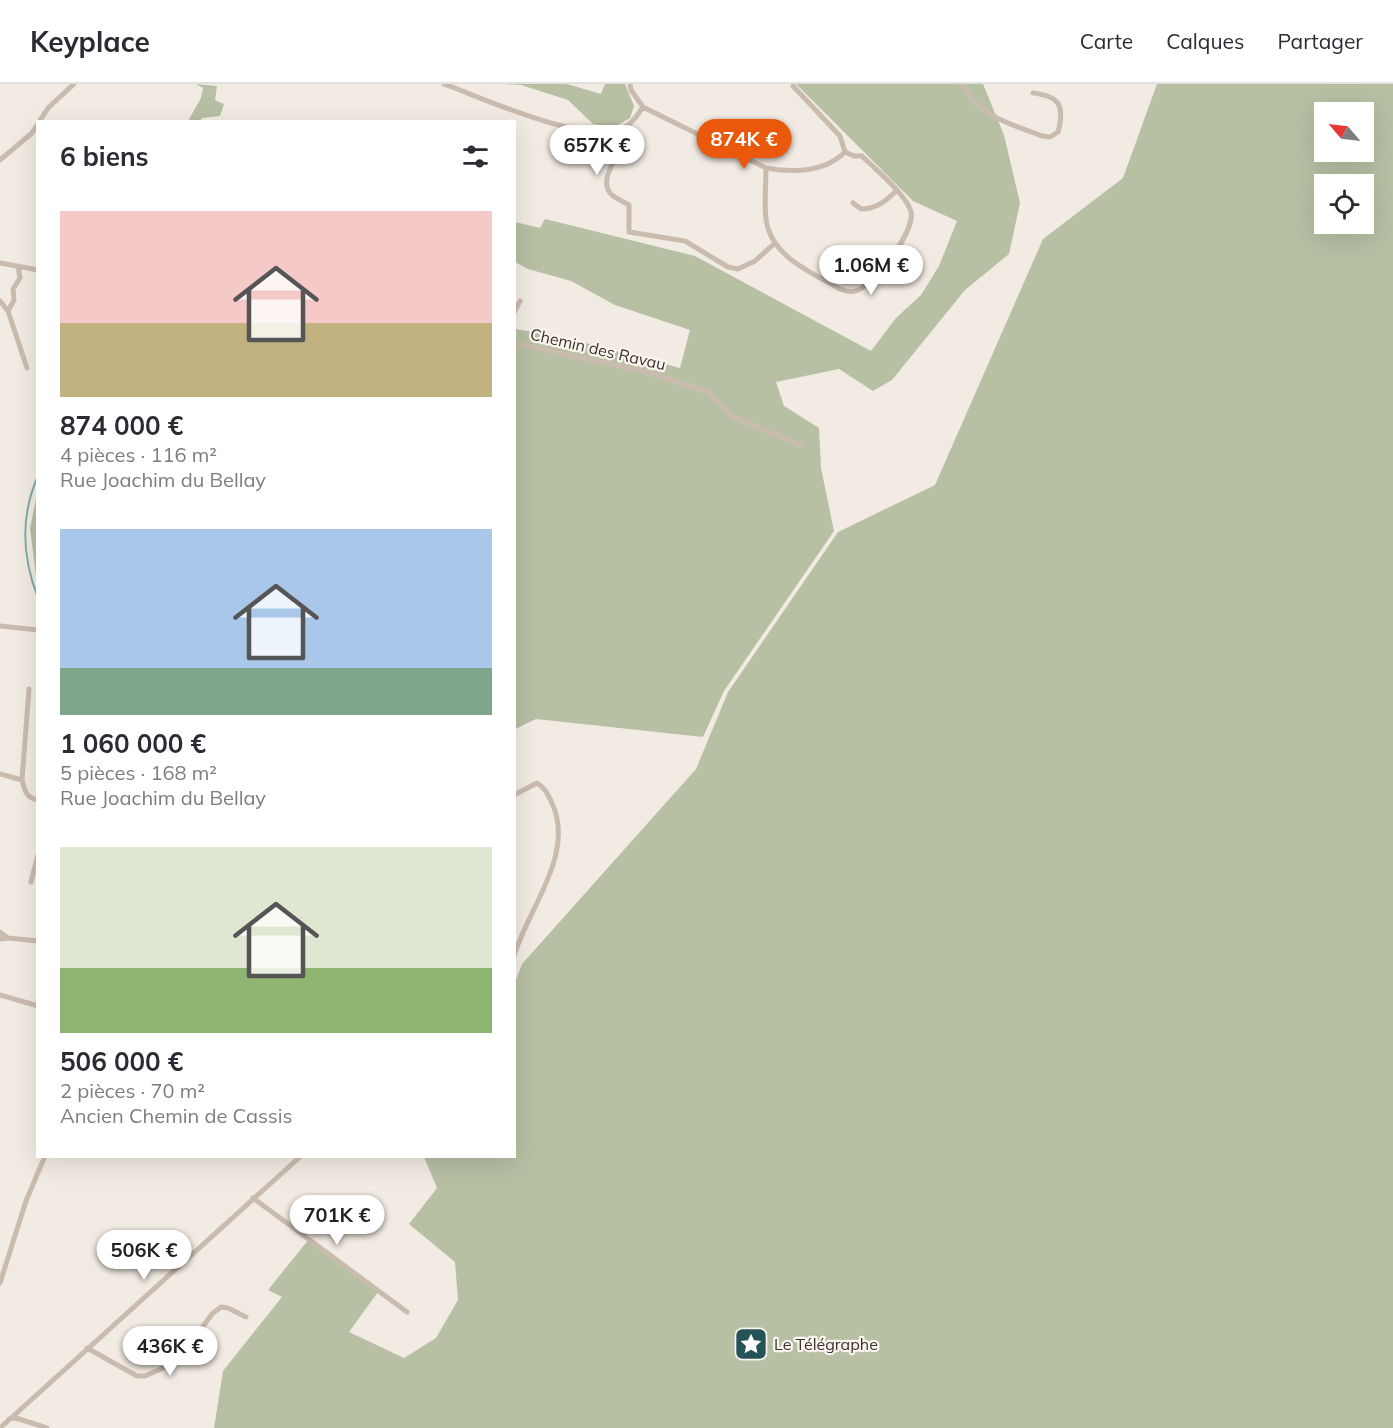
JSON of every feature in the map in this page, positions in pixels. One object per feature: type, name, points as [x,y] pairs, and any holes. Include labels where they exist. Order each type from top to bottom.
[{"type":"street","points":[[40,120],[48,108],[74,84]]},
{"type":"street","points":[[444,84],[546,122],[586,132],[605,132],[627,127],[643,107]]},
{"type":"street","points":[[630,84],[631,90],[643,107],[766,168],[778,170],[826,167],[845,152]]},
{"type":"street","points":[[961,84],[971,100],[989,115],[1050,137],[1058,132],[1062,119],[1060,104],[1050,95],[1033,93]]},
{"type":"street","points":[[766,168],[766,218],[775,243],[782,253],[795,263],[840,289],[850,292],[858,290],[877,274],[906,237],[912,214],[908,203],[862,156],[854,156],[845,152],[840,136],[793,86]]},
{"type":"street","points":[[0,160],[32,133],[36,126]]},
{"type":"street","points":[[627,127],[627,138],[611,165],[608,177],[609,191],[629,205],[630,232],[685,241],[728,267],[738,269],[755,261],[775,243]]},
{"type":"street","points":[[853,203],[861,209],[873,208],[885,202],[896,191]]},
{"type":"street","points":[[0,263],[36,270]]},
{"type":"street","points":[[8,311],[14,300],[13,289],[20,278],[18,267]]},
{"type":"street","points":[[0,301],[8,311],[27,368]]},
{"type":"street","points":[[516,309],[520,301]]},
{"type":"street","name":"Chemin des Ravau","points":[[516,343],[647,372],[708,392],[734,417],[802,446]]},
{"type":"street","points":[[0,626],[36,630]]},
{"type":"street","points":[[29,689],[22,780],[25,794],[36,800]]},
{"type":"street","points":[[0,774],[22,780]]},
{"type":"street","points":[[516,794],[537,783],[547,792],[559,823],[559,838],[547,883],[516,952]]},
{"type":"street","points":[[31,882],[36,863]]},
{"type":"street","points":[[0,932],[8,938]]},
{"type":"street","points":[[0,939],[36,941]]},
{"type":"street","points":[[0,994],[36,1005]]},
{"type":"street","points":[[0,1283],[26,1201],[44,1158]]},
{"type":"street","points":[[1,1424],[299,1158]]},
{"type":"street","points":[[253,1198],[407,1312]]},
{"type":"street","points":[[87,1348],[137,1376],[145,1376],[177,1362],[212,1314],[221,1307],[246,1317]]},
{"type":"street","points":[[7,1419],[16,1418],[47,1428]]},
{"type":"green space","points":[[196,84],[217,86],[215,100],[224,104],[220,116],[189,120],[201,98],[203,88]]},
{"type":"green space","points":[[504,84],[567,84],[601,94],[605,84],[625,84],[634,106],[630,118],[614,127],[593,124],[568,100],[521,85]]},
{"type":"green space","points":[[796,84],[983,84],[1004,135],[1020,203],[1009,254],[965,290],[892,380],[873,391],[839,369],[776,382],[784,406],[819,428],[821,468],[834,531],[724,691],[703,737],[536,719],[516,729],[516,329],[559,336],[680,368],[690,330],[615,305],[571,281],[528,269],[516,263],[516,222],[540,228],[545,219],[695,256],[871,351],[896,318],[921,295],[939,266],[957,221],[913,201]]},
{"type":"green space","points":[[1157,84],[1393,84],[1393,1428],[214,1428],[223,1371],[282,1297],[268,1290],[309,1239],[378,1292],[349,1332],[404,1358],[436,1338],[458,1300],[455,1262],[409,1224],[437,1188],[424,1158],[516,1158],[516,980],[522,964],[696,769],[728,692],[838,532],[935,485],[1043,239],[1123,178]]},
{"type":"green space","points":[[36,499],[36,576],[30,528]]},
{"type":"waterway","points":[[36,481],[28,506],[25,537],[26,552],[36,592]]},
{"type":"place","name":"Le Télégraphe","points":[[751,1344]]}]
